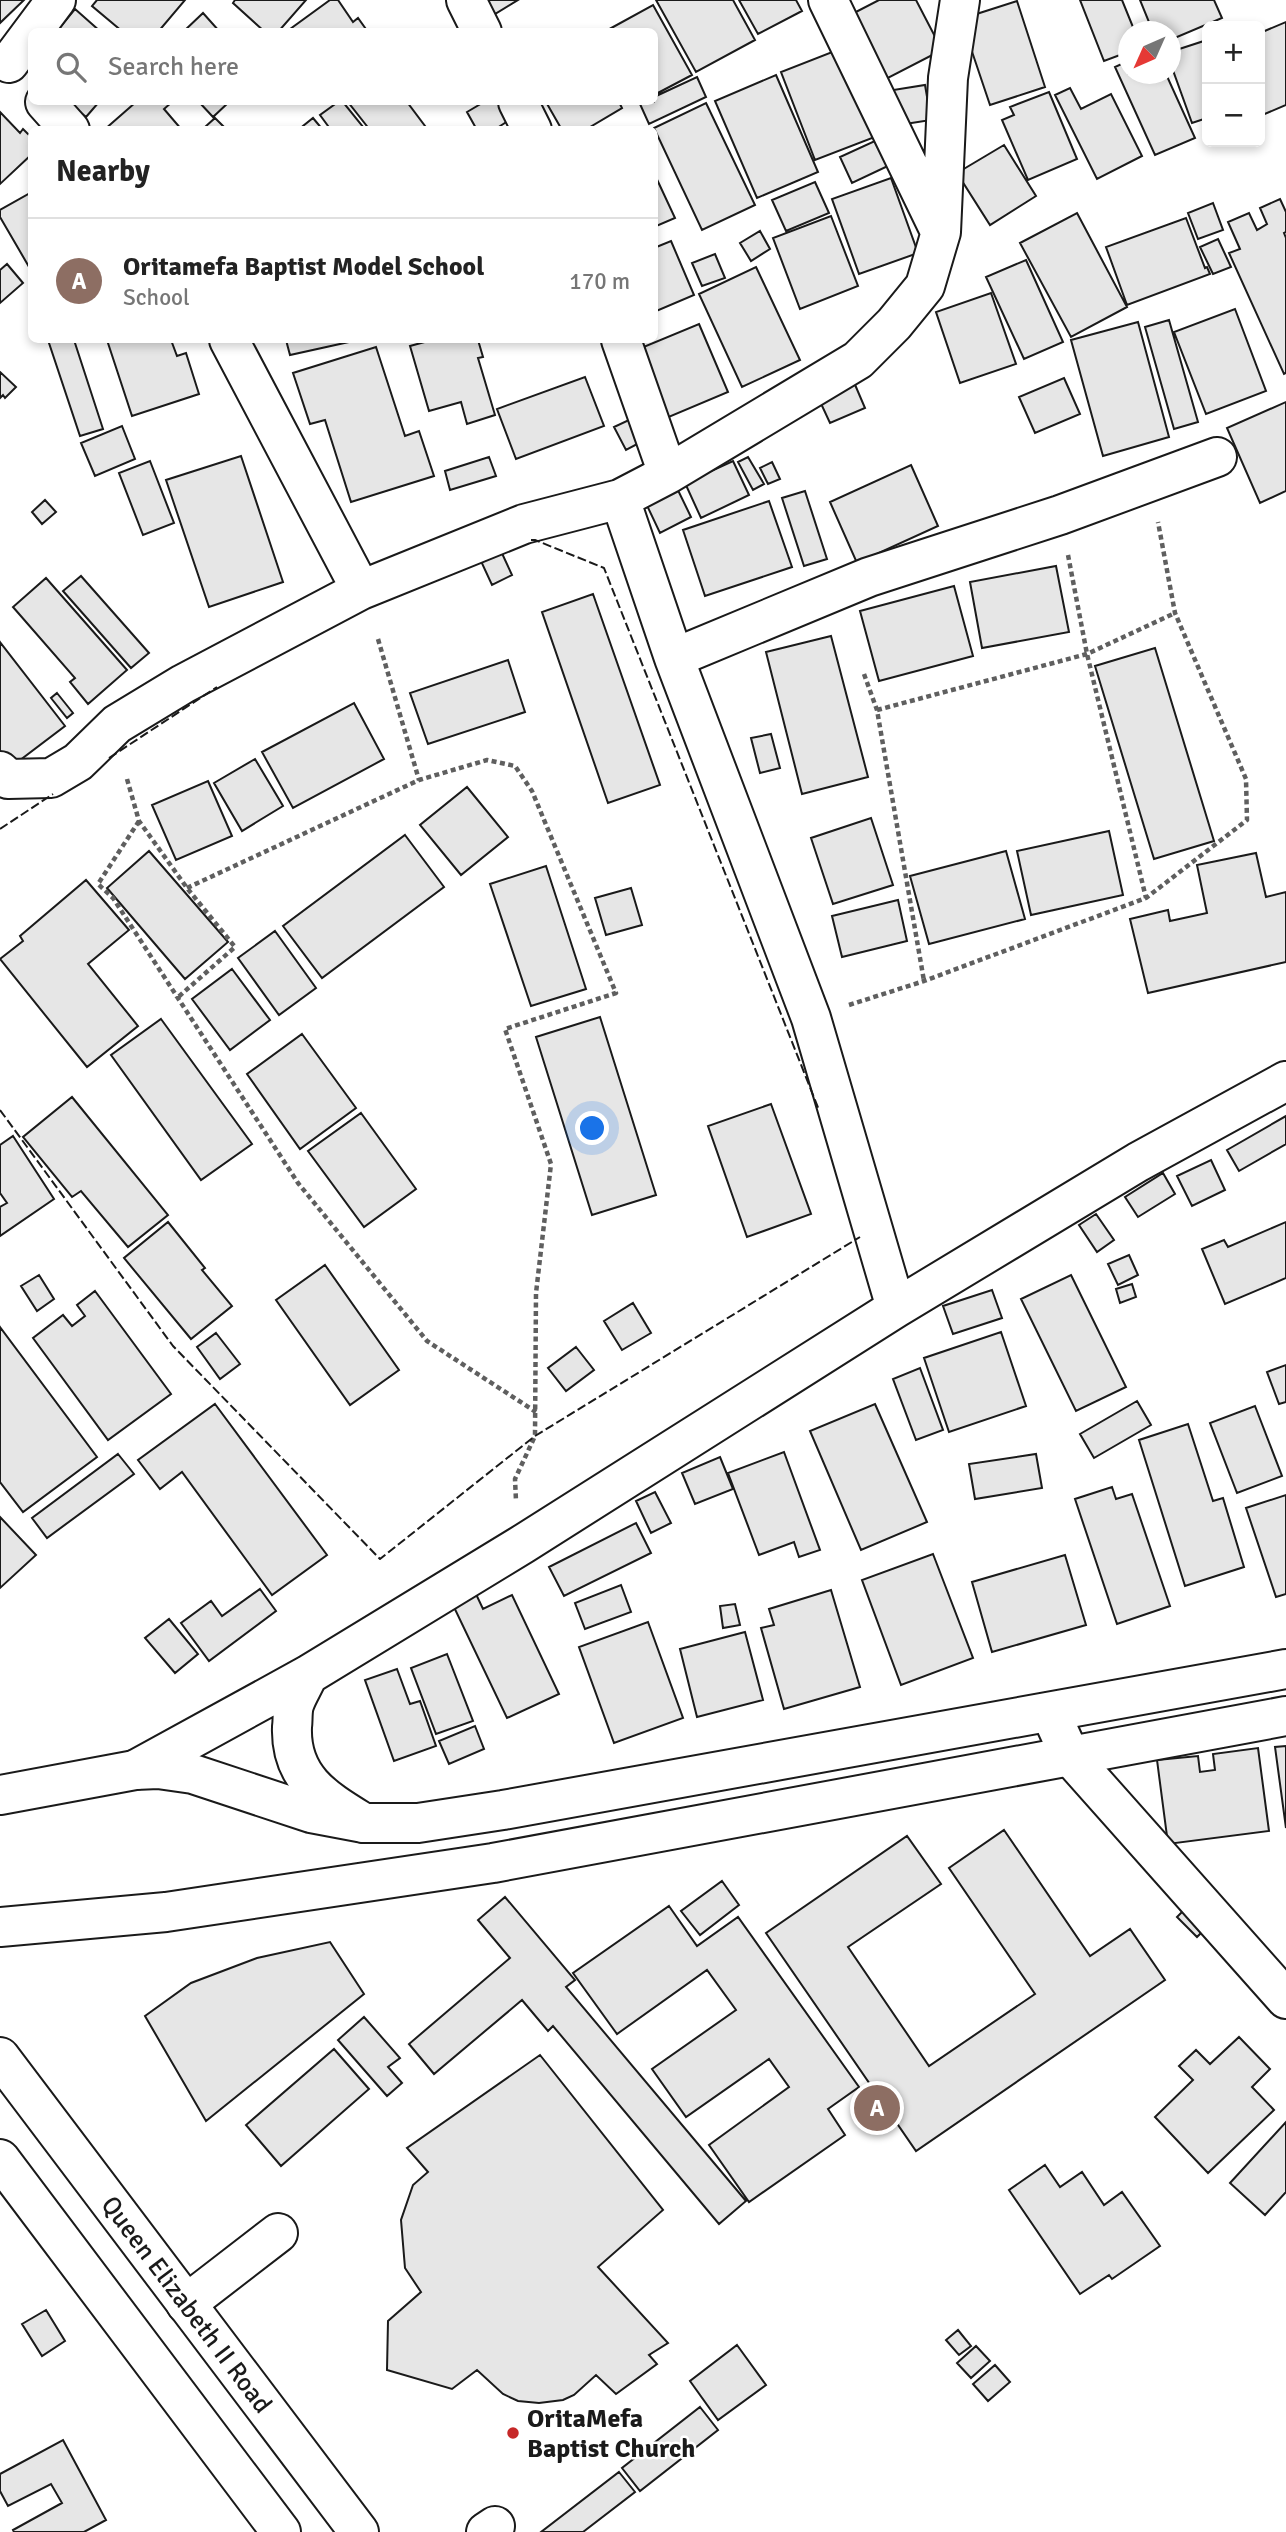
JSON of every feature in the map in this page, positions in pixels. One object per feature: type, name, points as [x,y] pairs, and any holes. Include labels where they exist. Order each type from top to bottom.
[{"type":"main road","points":[[38,28],[56,0]]},
{"type":"main road","points":[[466,0],[480,28]]},
{"type":"main road","points":[[828,0],[941,232]]},
{"type":"main road","points":[[0,771],[8,779],[51,778],[78,762],[117,724],[128,717],[183,684],[361,590],[524,524],[620,499],[668,474],[858,360],[894,324],[925,286],[941,232],[948,78],[960,0]]},
{"type":"main road","points":[[13,68],[28,44]]},
{"type":"main road","points":[[48,105],[66,126]]},
{"type":"main road","points":[[520,105],[530,126]]},
{"type":"main road","points":[[231,343],[361,590]]},
{"type":"main road","points":[[622,343],[668,474]]},
{"type":"main road","points":[[674,658],[869,578],[1151,484],[1217,457]]},
{"type":"main road","points":[[620,499],[674,658],[811,1018],[897,1308]]},
{"type":"main road","points":[[135,1770],[308,1675],[523,1544],[897,1308],[1138,1162],[1286,1082]]},
{"type":"main road","points":[[0,1795],[135,1770],[158,1769],[193,1774],[311,1812],[364,1823],[418,1822],[503,1810],[1286,1669]]},
{"type":"main road","points":[[308,1675],[293,1706],[292,1736],[296,1760],[309,1783],[330,1802],[364,1823]]},
{"type":"main road","points":[[1050,1712],[1070,1756],[1286,1999]]},
{"type":"main road","points":[[0,1927],[166,1912],[493,1863],[1286,1716]]},
{"type":"main road","name":"Queen Elizabeth II Road","points":[[7,2067],[359,2532]]},
{"type":"main road","points":[[0,2159],[281,2532]]},
{"type":"main road","points":[[186,2304],[278,2233]]},
{"type":"path","points":[[811,1018],[924,981],[1146,898],[1247,820],[1246,779],[1175,613],[1151,484]]},
{"type":"path","points":[[1060,515],[1087,654],[1146,898]]},
{"type":"path","points":[[877,710],[1087,654],[1175,613]]},
{"type":"path","points":[[378,639],[419,780]]},
{"type":"path","points":[[864,674],[877,710],[924,981]]},
{"type":"path","points":[[187,888],[419,780],[486,760],[515,766],[532,791],[616,993],[505,1030],[551,1164],[537,1293],[535,1436],[515,1479],[523,1544]]},
{"type":"path","points":[[127,779],[138,821],[235,947],[225,959],[176,999]]},
{"type":"path","points":[[138,821],[98,884],[113,898],[176,999],[298,1183],[427,1340],[536,1412]]},
{"type":"building","points":[[0,0],[24,0],[0,23]]},
{"type":"building","points":[[97,0],[185,0],[161,28],[118,28],[92,6]]},
{"type":"building","points":[[235,0],[306,0],[282,28],[261,28],[233,3]]},
{"type":"building","points":[[330,0],[338,0],[353,22],[358,18],[365,28],[292,28]]},
{"type":"building","points":[[480,0],[518,0],[490,17]]},
{"type":"building","points":[[656,0],[733,0],[755,40],[696,72]]},
{"type":"building","points":[[739,0],[796,0],[802,11],[758,34]]},
{"type":"building","points":[[879,0],[916,0],[942,50],[884,80],[850,15]]},
{"type":"building","points":[[1080,0],[1122,0],[1131,21],[1118,21],[1118,56],[1104,61]]},
{"type":"building","points":[[1140,0],[1214,0],[1222,18],[1202,21],[1202,26],[1181,35],[1181,21],[1149,21]]},
{"type":"building","points":[[1017,1],[1045,87],[990,105],[961,19]]},
{"type":"building","points":[[653,5],[692,75],[658,93],[658,28],[611,28]]},
{"type":"building","points":[[75,9],[96,28],[59,28]]},
{"type":"building","points":[[203,13],[216,28],[187,28]]},
{"type":"building","points":[[1286,22],[1286,105],[1265,114],[1265,84],[1265,31]]},
{"type":"building","points":[[1202,42],[1202,120],[1192,123],[1178,84],[1181,84],[1181,48]]},
{"type":"building","points":[[845,47],[880,135],[815,160],[781,72]]},
{"type":"building","points":[[776,75],[818,172],[757,198],[715,101]]},
{"type":"building","points":[[697,77],[706,97],[649,124],[640,105],[658,105],[658,95]]},
{"type":"building","points":[[1123,84],[1171,84],[1195,138],[1155,155]]},
{"type":"building","points":[[925,85],[931,120],[892,126],[887,91]]},
{"type":"building","points":[[1070,88],[1081,109],[1111,94],[1142,156],[1097,179],[1055,95]]},
{"type":"building","points":[[1049,92],[1077,159],[1028,180],[1002,120],[1014,115],[1010,107]]},
{"type":"building","points":[[706,103],[755,205],[702,230],[658,136],[658,126]]},
{"type":"building","points":[[72,105],[96,105],[86,117]]},
{"type":"building","points":[[133,105],[169,105],[164,109],[179,126],[109,126]]},
{"type":"building","points":[[202,105],[226,105],[213,117]]},
{"type":"building","points":[[334,105],[345,105],[362,126],[328,126],[320,115]]},
{"type":"building","points":[[350,105],[409,105],[425,126],[367,126]]},
{"type":"building","points":[[479,105],[507,105],[514,117],[500,126],[475,126],[467,112]]},
{"type":"building","points":[[548,105],[620,105],[622,108],[592,126],[560,126]]},
{"type":"building","points":[[0,112],[20,133],[23,129],[28,134],[28,158],[0,184]]},
{"type":"building","points":[[215,118],[223,126],[206,126]]},
{"type":"building","points":[[313,118],[320,126],[303,126]]},
{"type":"building","points":[[877,140],[890,165],[852,183],[840,157]]},
{"type":"building","points":[[1004,145],[1036,196],[990,225],[957,173]]},
{"type":"building","points":[[891,178],[918,253],[859,274],[832,199]]},
{"type":"building","points":[[658,182],[675,218],[658,225]]},
{"type":"building","points":[[815,182],[829,213],[786,231],[772,200]]},
{"type":"building","points":[[28,194],[28,265],[0,217],[0,210]]},
{"type":"building","points":[[1280,199],[1286,212],[1284,374],[1229,253],[1240,249],[1228,222],[1249,213],[1257,230],[1267,224],[1260,208]]},
{"type":"building","points":[[1213,203],[1223,230],[1198,239],[1188,213]]},
{"type":"building","points":[[1077,213],[1127,307],[1071,337],[1020,243]]},
{"type":"building","points":[[831,216],[858,286],[800,309],[773,238]]},
{"type":"building","points":[[1186,218],[1205,268],[1207,267],[1210,274],[1127,305],[1106,247]]},
{"type":"building","points":[[760,231],[770,249],[751,261],[740,243]]},
{"type":"building","points":[[1218,239],[1231,267],[1213,274],[1200,247]]},
{"type":"building","points":[[671,241],[694,295],[658,310],[658,246]]},
{"type":"building","points":[[715,254],[725,278],[702,286],[692,263]]},
{"type":"building","points":[[1026,260],[1063,342],[1024,359],[986,277]]},
{"type":"building","points":[[7,264],[23,283],[0,303],[0,270]]},
{"type":"building","points":[[756,267],[800,360],[742,387],[699,294]]},
{"type":"building","points":[[991,293],[1016,364],[960,383],[936,312]]},
{"type":"building","points":[[1235,309],[1266,391],[1206,414],[1174,332]]},
{"type":"building","points":[[1169,320],[1198,422],[1174,429],[1145,327]]},
{"type":"building","points":[[1138,322],[1169,437],[1103,456],[1071,340]]},
{"type":"building","points":[[699,324],[728,392],[664,419],[641,348]]},
{"type":"building","points":[[49,343],[75,343],[103,429],[80,436]]},
{"type":"building","points":[[108,343],[172,343],[177,356],[186,353],[199,394],[132,416]]},
{"type":"building","points":[[287,343],[344,343],[290,355]]},
{"type":"building","points":[[421,343],[479,343],[483,357],[478,358],[495,415],[467,424],[461,402],[429,411],[410,346]]},
{"type":"building","points":[[376,347],[405,436],[419,431],[434,476],[351,502],[325,420],[310,424],[293,373]]},
{"type":"building","points":[[0,372],[16,387],[5,398],[3,395],[0,398]]},
{"type":"building","points":[[585,377],[604,426],[516,459],[497,409]]},
{"type":"building","points":[[1064,378],[1080,414],[1035,433],[1019,397]]},
{"type":"building","points":[[853,380],[865,408],[830,423],[817,395]]},
{"type":"building","points":[[1286,402],[1286,491],[1260,503],[1227,428]]},
{"type":"building","points":[[631,419],[643,441],[626,450],[614,427]]},
{"type":"building","points":[[122,426],[135,459],[95,476],[81,443]]},
{"type":"building","points":[[241,456],[283,582],[209,607],[166,480]]},
{"type":"building","points":[[489,457],[496,476],[450,490],[445,471]]},
{"type":"building","points":[[748,457],[764,484],[753,490],[738,462]]},
{"type":"building","points":[[150,461],[174,523],[143,535],[119,473]]},
{"type":"building","points":[[733,461],[749,495],[701,518],[685,483]]},
{"type":"building","points":[[772,462],[780,479],[768,484],[760,468]]},
{"type":"building","points":[[911,465],[938,526],[857,563],[830,502]]},
{"type":"building","points":[[674,482],[691,517],[660,533],[643,497]]},
{"type":"building","points":[[805,491],[827,559],[804,566],[782,498]]},
{"type":"building","points":[[45,500],[56,512],[42,524],[32,512]]},
{"type":"building","points":[[769,501],[792,567],[705,596],[683,530]]},
{"type":"building","points":[[500,549],[512,575],[492,585],[480,559]]},
{"type":"building","points":[[1056,566],[1069,632],[982,648],[970,582]]},
{"type":"building","points":[[81,576],[149,653],[131,668],[63,591]]},
{"type":"building","points":[[46,578],[127,670],[88,704],[70,682],[75,678],[13,607]]},
{"type":"building","points":[[954,586],[973,656],[879,681],[860,611]]},
{"type":"building","points":[[593,594],[660,785],[608,803],[542,612]]},
{"type":"building","points":[[831,636],[868,777],[802,794],[766,652]]},
{"type":"building","points":[[0,642],[65,726],[7,770],[0,762]]},
{"type":"building","points":[[1155,648],[1214,841],[1154,859],[1095,666]]},
{"type":"building","points":[[508,660],[525,712],[428,744],[410,693]]},
{"type":"building","points":[[57,693],[73,713],[67,718],[51,698]]},
{"type":"building","points":[[354,703],[384,759],[293,808],[262,752]]},
{"type":"building","points":[[771,734],[780,768],[760,773],[751,738]]},
{"type":"building","points":[[255,759],[283,806],[242,831],[214,783]]},
{"type":"building","points":[[208,781],[232,836],[176,860],[152,805]]},
{"type":"building","points":[[467,787],[508,837],[461,875],[420,825]]},
{"type":"building","points":[[871,818],[893,885],[833,904],[811,838]]},
{"type":"building","points":[[1109,831],[1123,895],[1031,915],[1017,851]]},
{"type":"building","points":[[405,835],[444,887],[322,978],[283,926]]},
{"type":"building","points":[[149,851],[228,942],[185,979],[107,888]]},
{"type":"building","points":[[1006,851],[1025,919],[929,944],[910,876]]},
{"type":"building","points":[[1256,853],[1266,897],[1286,892],[1286,962],[1148,993],[1130,919],[1168,910],[1170,921],[1207,913],[1197,865]]},
{"type":"building","points":[[546,866],[586,989],[531,1006],[490,884]]},
{"type":"building","points":[[86,880],[129,930],[88,964],[138,1026],[87,1067],[0,959],[23,941],[20,936]]},
{"type":"building","points":[[631,888],[642,925],[606,935],[595,898]]},
{"type":"building","points":[[898,900],[907,941],[842,957],[832,916]]},
{"type":"building","points":[[275,931],[316,988],[279,1015],[238,958]]},
{"type":"building","points":[[232,969],[270,1020],[230,1050],[192,999]]},
{"type":"building","points":[[600,1017],[656,1195],[592,1215],[536,1037]]},
{"type":"building","points":[[161,1019],[252,1144],[201,1180],[111,1055]]},
{"type":"building","points":[[302,1034],[356,1108],[300,1149],[247,1074]]},
{"type":"building","points":[[72,1097],[168,1215],[128,1247],[81,1191],[72,1197],[23,1137]]},
{"type":"building","points":[[771,1104],[811,1214],[747,1237],[708,1126]]},
{"type":"building","points":[[361,1113],[416,1189],[364,1227],[308,1151]]},
{"type":"building","points":[[1286,1116],[1286,1144],[1239,1171],[1227,1150]]},
{"type":"building","points":[[13,1136],[54,1199],[0,1236],[0,1207],[7,1203],[0,1193],[0,1145]]},
{"type":"building","points":[[1211,1160],[1225,1190],[1192,1206],[1177,1176]]},
{"type":"building","points":[[1163,1173],[1175,1194],[1138,1217],[1125,1197]]},
{"type":"building","points":[[1096,1214],[1114,1240],[1097,1252],[1079,1225]]},
{"type":"building","points":[[168,1222],[232,1306],[191,1339],[124,1258]]},
{"type":"building","points":[[1286,1222],[1286,1278],[1225,1304],[1202,1249],[1224,1240],[1228,1247]]},
{"type":"building","points":[[1129,1255],[1138,1275],[1118,1285],[1108,1264]]},
{"type":"building","points":[[325,1265],[399,1370],[350,1405],[276,1300]]},
{"type":"building","points":[[39,1275],[54,1299],[37,1311],[21,1286]]},
{"type":"building","points":[[1071,1275],[1126,1387],[1076,1411],[1021,1299]]},
{"type":"building","points":[[1132,1284],[1136,1297],[1120,1303],[1116,1289]]},
{"type":"building","points":[[992,1290],[1002,1318],[953,1334],[943,1306]]},
{"type":"building","points":[[95,1291],[171,1394],[108,1440],[33,1338],[63,1315],[72,1326],[85,1316],[77,1305]]},
{"type":"building","points":[[633,1303],[651,1333],[622,1350],[604,1321]]},
{"type":"building","points":[[0,1327],[97,1457],[23,1512],[0,1482]]},
{"type":"building","points":[[1001,1332],[1026,1406],[949,1432],[924,1358]]},
{"type":"building","points":[[216,1333],[240,1364],[220,1379],[197,1347]]},
{"type":"building","points":[[576,1347],[594,1370],[566,1391],[548,1368]]},
{"type":"building","points":[[1286,1365],[1286,1402],[1279,1404],[1267,1372]]},
{"type":"building","points":[[920,1368],[943,1430],[916,1440],[893,1379]]},
{"type":"building","points":[[1137,1401],[1151,1425],[1094,1458],[1080,1434]]},
{"type":"building","points":[[215,1404],[327,1555],[272,1595],[182,1472],[160,1489],[138,1460]]},
{"type":"building","points":[[875,1404],[927,1522],[861,1550],[810,1431]]},
{"type":"building","points":[[1255,1406],[1282,1476],[1237,1493],[1210,1423]]},
{"type":"building","points":[[1188,1424],[1213,1501],[1223,1498],[1244,1567],[1185,1586],[1139,1440]]},
{"type":"building","points":[[784,1452],[820,1550],[799,1557],[794,1542],[759,1555],[728,1473]]},
{"type":"building","points":[[118,1454],[134,1474],[47,1538],[32,1518]]},
{"type":"building","points":[[1036,1454],[1042,1488],[975,1499],[969,1464]]},
{"type":"building","points":[[720,1457],[733,1489],[695,1504],[682,1473]]},
{"type":"building","points":[[1112,1487],[1116,1499],[1132,1494],[1170,1606],[1117,1624],[1075,1499]]},
{"type":"building","points":[[655,1492],[671,1523],[651,1533],[636,1501]]},
{"type":"building","points":[[1286,1495],[1286,1594],[1276,1597],[1246,1508]]},
{"type":"building","points":[[0,1517],[36,1555],[0,1588]]},
{"type":"building","points":[[636,1523],[651,1553],[564,1596],[549,1567]]},
{"type":"building","points":[[933,1554],[973,1658],[901,1685],[862,1580]]},
{"type":"building","points":[[1065,1555],[1086,1625],[992,1652],[972,1582]]},
{"type":"building","points":[[621,1585],[631,1612],[585,1629],[575,1603]]},
{"type":"building","points":[[260,1589],[276,1611],[209,1661],[181,1623],[211,1601],[222,1616]]},
{"type":"building","points":[[831,1590],[860,1687],[784,1709],[761,1628],[774,1625],[769,1609]]},
{"type":"building","points":[[475,1592],[483,1609],[512,1595],[559,1694],[507,1718],[452,1603]]},
{"type":"building","points":[[735,1604],[740,1625],[723,1628],[720,1606]]},
{"type":"building","points":[[169,1619],[198,1654],[175,1673],[145,1638]]},
{"type":"building","points":[[648,1622],[683,1718],[614,1743],[579,1647]]},
{"type":"building","points":[[745,1632],[763,1700],[697,1717],[680,1649]]},
{"type":"building","points":[[447,1654],[473,1721],[436,1734],[411,1668]]},
{"type":"building","points":[[397,1669],[410,1704],[420,1701],[436,1746],[394,1761],[365,1680]]},
{"type":"building","points":[[475,1726],[484,1749],[449,1764],[439,1741]]},
{"type":"building","points":[[1286,1746],[1286,1828],[1275,1747]]},
{"type":"building","points":[[1258,1748],[1269,1831],[1168,1844],[1157,1760],[1198,1756],[1200,1772],[1215,1770],[1213,1754]]},
{"type":"building","points":[[1004,1830],[1090,1956],[1130,1929],[1165,1980],[916,2151],[766,1933],[907,1836],[941,1884],[848,1947],[929,2066],[1035,1994],[949,1868]]},
{"type":"building","points":[[722,1881],[739,1905],[700,1935],[681,1911]]},
{"type":"building","points":[[505,1897],[575,1980],[566,1987],[746,2201],[719,2224],[553,2026],[548,2031],[522,2000],[434,2074],[409,2044],[510,1958],[478,1920]]},
{"type":"building","points":[[1191,1903],[1211,1923],[1197,1937],[1177,1917]]},
{"type":"building","points":[[669,1906],[697,1946],[738,1917],[859,2087],[828,2109],[845,2135],[749,2202],[709,2145],[789,2087],[769,2059],[686,2117],[652,2069],[736,2010],[707,1970],[617,2034],[573,1973]]},
{"type":"building","points":[[330,1942],[364,1994],[206,2121],[145,2016],[191,1983],[257,1958]]},
{"type":"building","points":[[364,2017],[400,2058],[388,2067],[402,2083],[387,2096],[338,2040]]},
{"type":"building","points":[[1239,2037],[1270,2069],[1252,2087],[1274,2110],[1208,2173],[1155,2117],[1193,2080],[1179,2066],[1196,2050],[1210,2064]]},
{"type":"building","points":[[334,2049],[369,2089],[281,2166],[246,2125]]},
{"type":"building","points":[[540,2055],[663,2210],[598,2267],[668,2343],[649,2355],[657,2364],[616,2394],[596,2375],[574,2395],[563,2400],[539,2403],[518,2401],[503,2394],[477,2370],[452,2389],[387,2370],[388,2321],[421,2292],[405,2268],[401,2220],[413,2185],[428,2172],[407,2148]]},
{"type":"building","points":[[1286,2122],[1286,2192],[1265,2215],[1230,2183]]},
{"type":"building","points":[[1045,2165],[1060,2187],[1082,2172],[1104,2205],[1122,2192],[1160,2246],[1112,2279],[1109,2275],[1080,2294],[1009,2190]]},
{"type":"building","points":[[46,2310],[65,2341],[42,2356],[22,2324]]},
{"type":"building","points":[[958,2330],[971,2346],[959,2355],[946,2340]]},
{"type":"building","points":[[737,2345],[766,2385],[718,2420],[690,2381]]},
{"type":"building","points":[[976,2346],[990,2361],[971,2378],[957,2363]]},
{"type":"building","points":[[995,2365],[1010,2382],[988,2401],[973,2384]]},
{"type":"building","points":[[700,2407],[718,2430],[640,2491],[622,2468]]},
{"type":"building","points":[[63,2440],[106,2520],[84,2532],[14,2532],[13,2530],[62,2503],[51,2484],[8,2506],[0,2491],[0,2474]]},
{"type":"building","points":[[619,2472],[635,2492],[583,2532],[541,2532]]},
{"type":"fence","points":[[531,540],[604,568],[819,1110]]},
{"type":"fence","points":[[109,758],[217,687]]},
{"type":"fence","points":[[0,829],[53,794]]},
{"type":"fence","points":[[0,1110],[173,1346],[380,1559],[535,1436],[860,1237]]},
{"type":"place","name":"Oritamefa Baptist Model School","points":[[877,2108]]},
{"type":"place","name":"OritaMefa Baptist Church","points":[[513,2433]]}]
